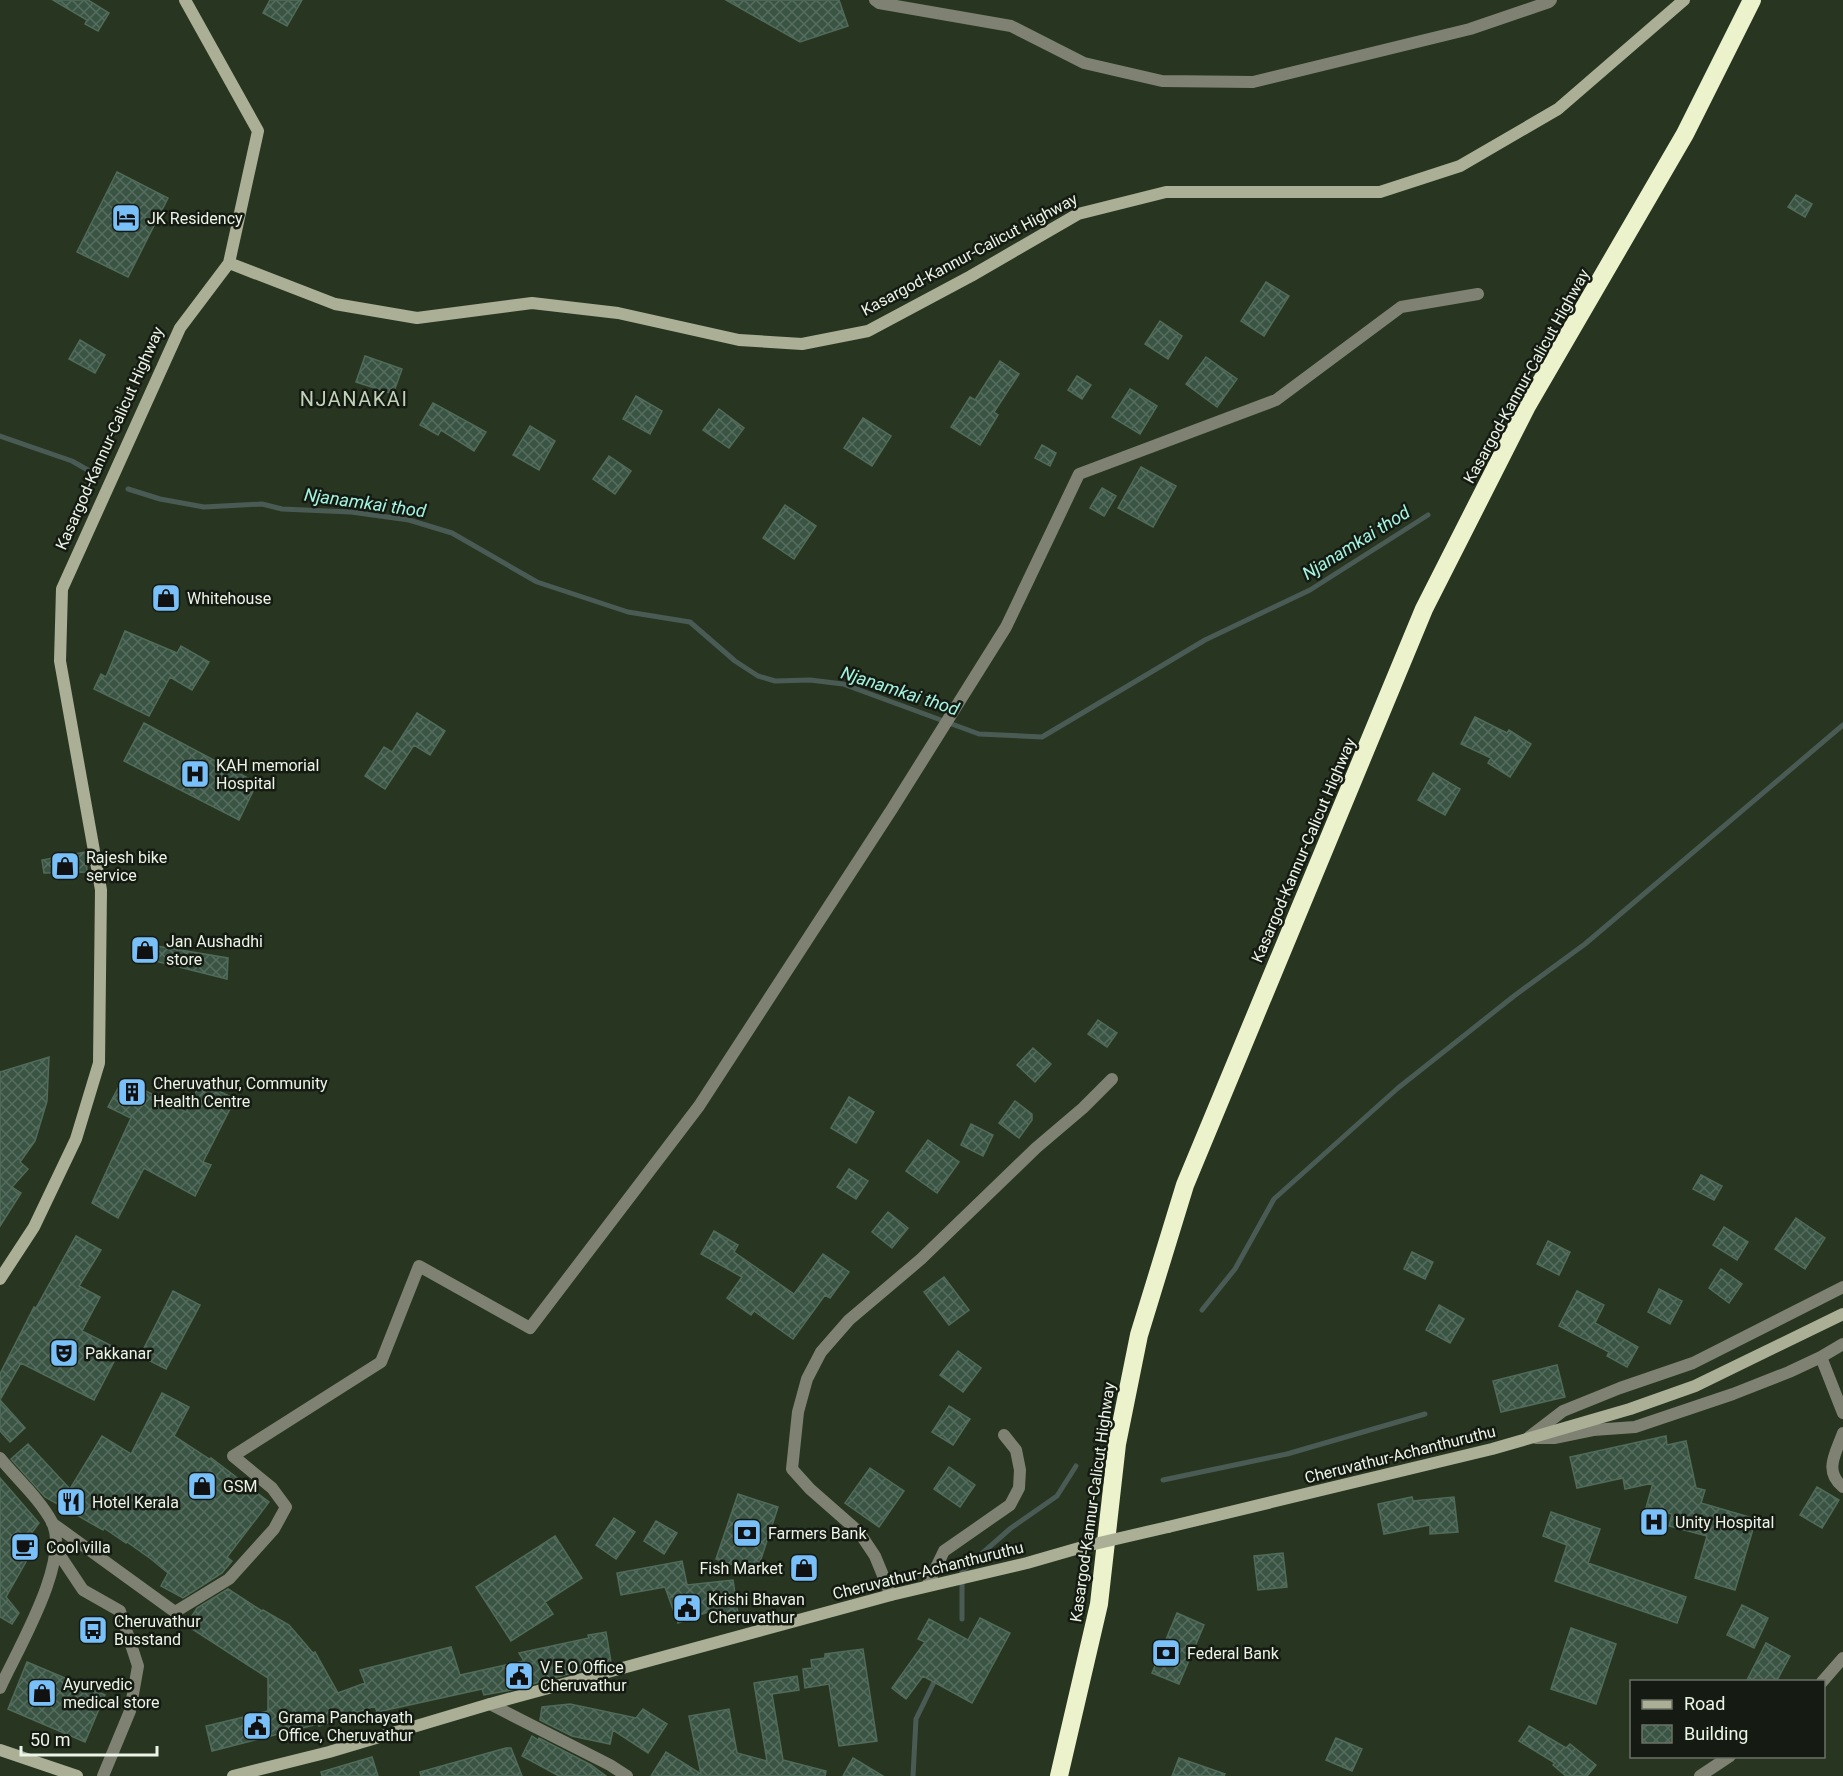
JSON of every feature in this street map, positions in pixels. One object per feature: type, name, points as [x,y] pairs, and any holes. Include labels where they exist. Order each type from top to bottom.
[{"type":"highway","name":"Kasargod-Kannur-Calicut Highway","points":[[1059,1776],[1099,1604],[1117,1444],[1138,1335],[1185,1185],[1424,609],[1527,406],[1685,134],[1752,0]]},
{"type":"main road","points":[[185,0],[258,131],[228,263]]},
{"type":"main road","name":"Kasargod-Kannur-Calicut Highway","points":[[0,1278],[34,1227],[76,1139],[99,1063],[101,890],[60,661],[62,589],[180,328],[228,263],[335,304],[417,318],[532,303],[618,314],[739,340],[802,344],[868,331],[971,276],[1078,214],[1166,192],[1380,192],[1460,166],[1558,109],[1684,0]]},
{"type":"main road","name":"Cheruvathur-Achanthuruthu","points":[[233,1776],[329,1752],[490,1704],[891,1595],[1492,1449],[1599,1416],[1630,1409],[1695,1386],[1843,1314]]},
{"type":"main road","points":[[0,1750],[76,1776]]},
{"type":"street","points":[[875,0],[879,3],[1011,26],[1084,63],[1162,81],[1253,82],[1470,29],[1551,0]]},
{"type":"street","points":[[52,1523],[176,1612],[229,1579],[274,1529],[286,1507],[273,1488],[233,1456],[381,1362],[419,1266],[530,1328],[699,1106],[892,809],[1006,627],[1079,474],[1276,400],[1401,307],[1478,294]]},
{"type":"street","points":[[891,1595],[876,1556],[859,1532],[810,1489],[792,1469],[798,1412],[807,1379],[821,1352],[849,1320],[921,1259],[1036,1148],[1083,1108],[1112,1079]]},
{"type":"street","points":[[1529,1438],[1563,1411],[1620,1388],[1693,1364],[1843,1287]]},
{"type":"street","points":[[1529,1438],[1554,1438],[1593,1430],[1635,1427],[1733,1394],[1821,1357],[1843,1344]]},
{"type":"street","points":[[1821,1357],[1843,1413]]},
{"type":"street","points":[[1843,1433],[1831,1464],[1836,1482],[1843,1487]]},
{"type":"street","points":[[930,1585],[944,1551],[1010,1504],[1019,1488],[1020,1470],[1016,1450],[1004,1435]]},
{"type":"street","points":[[0,1458],[41,1504],[57,1534],[57,1551],[45,1593],[0,1688]]},
{"type":"street","points":[[57,1551],[83,1590],[120,1611],[138,1666],[130,1711],[103,1776]]},
{"type":"street","points":[[1824,1680],[1843,1658]]},
{"type":"street","points":[[490,1704],[610,1765],[627,1776]]},
{"type":"street","points":[[1700,1776],[1727,1758]]},
{"type":"building","points":[[53,0],[88,0],[109,13],[98,31],[85,24],[87,20]]},
{"type":"building","points":[[270,0],[302,0],[287,26],[263,13]]},
{"type":"building","points":[[726,0],[839,0],[848,26],[800,42]]},
{"type":"building","name":"JK Residency","points":[[117,172],[168,198],[128,277],[77,252]]},
{"type":"building","points":[[1796,195],[1812,204],[1805,217],[1788,207]]},
{"type":"building","points":[[1266,282],[1289,296],[1264,336],[1241,321]]},
{"type":"building","points":[[1160,321],[1182,336],[1168,359],[1145,344]]},
{"type":"building","points":[[80,340],[105,355],[95,373],[69,359]]},
{"type":"building","points":[[365,356],[402,369],[393,394],[356,382]]},
{"type":"building","points":[[1206,357],[1237,379],[1217,407],[1186,384]]},
{"type":"building","points":[[1000,361],[1019,374],[994,412],[998,415],[980,445],[951,427],[970,397],[975,400]]},
{"type":"building","points":[[1077,376],[1091,385],[1082,399],[1068,390]]},
{"type":"building","points":[[1130,389],[1157,406],[1140,434],[1112,417]]},
{"type":"building","points":[[636,396],[662,411],[650,434],[623,419]]},
{"type":"building","points":[[433,403],[486,432],[474,451],[441,430],[438,435],[420,425]]},
{"type":"building","points":[[719,409],[744,428],[729,448],[703,430]]},
{"type":"building","points":[[863,418],[891,436],[872,466],[844,448]]},
{"type":"building","points":[[530,426],[555,441],[539,470],[513,455]]},
{"type":"building","points":[[1042,445],[1056,453],[1050,466],[1035,458]]},
{"type":"building","points":[[609,456],[631,471],[615,494],[593,479]]},
{"type":"building","points":[[1141,467],[1176,486],[1153,527],[1118,508]]},
{"type":"building","points":[[1102,488],[1116,496],[1104,516],[1090,508]]},
{"type":"building","points":[[785,505],[816,526],[794,559],[763,538]]},
{"type":"building","points":[[125,631],[177,653],[181,646],[209,662],[192,690],[170,677],[149,716],[94,689],[101,674],[106,677]]},
{"type":"building","points":[[417,713],[445,731],[430,755],[414,745],[385,789],[365,776],[384,747],[392,752]]},
{"type":"building","points":[[1475,717],[1507,733],[1509,730],[1531,744],[1510,777],[1488,763],[1491,758],[1461,744]]},
{"type":"building","name":"KAH memorial Hospital","points":[[144,723],[257,783],[239,820],[124,761]]},
{"type":"building","points":[[1433,773],[1460,789],[1445,815],[1418,800]]},
{"type":"building","name":"Rajesh bike service","points":[[86,852],[87,872],[44,873],[42,860]]},
{"type":"building","points":[[150,945],[228,958],[227,979],[147,959]]},
{"type":"building","points":[[1098,1020],[1117,1033],[1107,1047],[1088,1034]]},
{"type":"building","points":[[1033,1048],[1051,1064],[1035,1082],[1017,1065]]},
{"type":"building","points":[[49,1057],[47,1101],[35,1141],[20,1162],[28,1169],[12,1187],[21,1193],[0,1226],[0,1072]]},
{"type":"building","points":[[123,1079],[186,1112],[201,1082],[235,1099],[203,1162],[211,1165],[195,1196],[144,1168],[118,1218],[92,1203],[131,1118],[108,1107]]},
{"type":"building","points":[[849,1097],[874,1112],[856,1143],[831,1128]]},
{"type":"building","points":[[1015,1101],[1032,1114],[1032,1120],[1019,1138],[999,1123]]},
{"type":"building","points":[[971,1124],[993,1135],[983,1156],[961,1145]]},
{"type":"building","points":[[928,1140],[959,1162],[937,1193],[906,1171]]},
{"type":"building","points":[[849,1169],[868,1181],[856,1199],[837,1187]]},
{"type":"building","points":[[1701,1175],[1722,1186],[1714,1200],[1693,1189]]},
{"type":"building","points":[[888,1212],[908,1228],[892,1248],[872,1232]]},
{"type":"building","points":[[1796,1218],[1825,1238],[1805,1269],[1775,1249]]},
{"type":"building","points":[[1724,1227],[1748,1242],[1737,1260],[1713,1245]]},
{"type":"building","points":[[714,1231],[738,1245],[734,1252],[794,1294],[823,1254],[849,1272],[830,1298],[825,1295],[793,1339],[754,1311],[751,1315],[727,1298],[742,1277],[701,1254]]},
{"type":"building","points":[[76,1236],[101,1250],[79,1286],[100,1297],[82,1331],[120,1350],[94,1400],[21,1363],[1,1398],[0,1374],[34,1307],[36,1308]]},
{"type":"building","points":[[1548,1241],[1570,1252],[1559,1275],[1537,1264]]},
{"type":"building","points":[[1412,1252],[1433,1262],[1425,1279],[1404,1269]]},
{"type":"building","points":[[1721,1269],[1742,1284],[1729,1303],[1709,1288]]},
{"type":"building","points":[[944,1277],[969,1310],[949,1325],[924,1292]]},
{"type":"building","points":[[1659,1289],[1682,1301],[1670,1324],[1648,1312]]},
{"type":"building","points":[[173,1291],[200,1305],[166,1369],[140,1356]]},
{"type":"building","points":[[1577,1291],[1604,1305],[1595,1323],[1638,1347],[1627,1367],[1607,1356],[1609,1352],[1559,1326]]},
{"type":"building","points":[[1439,1305],[1464,1319],[1450,1343],[1426,1330]]},
{"type":"building","points":[[958,1351],[981,1368],[963,1392],[940,1375]]},
{"type":"building","points":[[1557,1365],[1565,1397],[1501,1412],[1493,1381]]},
{"type":"building","points":[[162,1393],[189,1407],[174,1436],[209,1459],[211,1458],[269,1502],[227,1557],[232,1561],[222,1573],[183,1598],[161,1586],[168,1573],[151,1559],[104,1528],[103,1530],[45,1497],[11,1459],[28,1444],[70,1489],[102,1436],[131,1454]]},
{"type":"building","points":[[0,1400],[25,1428],[10,1442],[0,1431]]},
{"type":"building","points":[[949,1406],[970,1419],[953,1445],[932,1432]]},
{"type":"building","points":[[1666,1436],[1667,1445],[1686,1441],[1696,1488],[1705,1490],[1701,1503],[1756,1519],[1735,1590],[1695,1578],[1707,1536],[1669,1526],[1672,1514],[1646,1508],[1653,1483],[1625,1489],[1623,1478],[1577,1488],[1570,1457]]},
{"type":"building","points":[[949,1467],[975,1485],[960,1507],[934,1489]]},
{"type":"building","points":[[870,1468],[904,1491],[879,1527],[845,1503]]},
{"type":"building","points":[[0,1478],[39,1523],[27,1539],[35,1542],[6,1597],[19,1613],[12,1624],[0,1617]]},
{"type":"building","points":[[1817,1487],[1839,1500],[1822,1528],[1800,1515]]},
{"type":"building","name":"Farmers Bank","points":[[738,1494],[778,1507],[759,1565],[746,1561],[743,1568],[716,1559]]},
{"type":"building","points":[[1412,1497],[1413,1501],[1454,1497],[1458,1532],[1430,1534],[1430,1525],[1384,1534],[1378,1504]]},
{"type":"building","points":[[1551,1512],[1600,1529],[1588,1563],[1686,1597],[1677,1623],[1555,1581],[1567,1545],[1543,1536]]},
{"type":"building","points":[[614,1518],[635,1532],[616,1559],[596,1545]]},
{"type":"building","points":[[656,1521],[677,1533],[664,1554],[644,1541]]},
{"type":"building","points":[[555,1536],[582,1578],[545,1602],[553,1614],[511,1641],[476,1587]]},
{"type":"building","points":[[1283,1553],[1287,1587],[1258,1590],[1254,1556]]},
{"type":"building","points":[[682,1561],[687,1585],[733,1580],[739,1621],[718,1624],[716,1609],[678,1623],[665,1587],[621,1595],[617,1573]]},
{"type":"building","points":[[228,1589],[289,1625],[313,1653],[315,1652],[338,1693],[365,1683],[360,1670],[451,1647],[460,1675],[524,1661],[519,1653],[589,1638],[588,1635],[606,1632],[611,1662],[511,1690],[484,1695],[482,1689],[377,1712],[375,1706],[319,1726],[318,1724],[212,1751],[206,1726],[268,1711],[268,1678],[186,1625],[197,1608]]},
{"type":"building","points":[[1742,1605],[1768,1618],[1754,1648],[1727,1635]]},
{"type":"building","points":[[1177,1613],[1204,1625],[1179,1684],[1152,1673]]},
{"type":"building","points":[[980,1618],[1010,1633],[972,1703],[923,1676],[906,1699],[892,1688],[925,1642],[918,1639],[929,1619],[968,1640]]},
{"type":"building","points":[[1571,1628],[1616,1644],[1596,1704],[1551,1689]]},
{"type":"building","points":[[1766,1643],[1790,1656],[1777,1680],[1747,1680]]},
{"type":"building","points":[[863,1649],[877,1741],[839,1746],[829,1684],[805,1688],[803,1669],[812,1668],[811,1660],[825,1658],[825,1654]]},
{"type":"building","points":[[27,1662],[105,1695],[85,1742],[8,1709]]},
{"type":"building","points":[[797,1676],[799,1690],[772,1694],[783,1760],[826,1771],[825,1776],[651,1776],[666,1752],[701,1774],[689,1716],[729,1709],[737,1753],[767,1761],[754,1683]]},
{"type":"building","points":[[570,1704],[636,1718],[643,1709],[667,1724],[648,1753],[613,1730],[610,1744],[572,1736],[540,1720],[542,1707]]},
{"type":"building","points":[[1529,1726],[1566,1748],[1570,1744],[1596,1765],[1587,1776],[1566,1776],[1553,1765],[1555,1763],[1519,1741]]},
{"type":"building","points":[[532,1736],[591,1765],[606,1776],[559,1776],[522,1756]]},
{"type":"building","points":[[1336,1738],[1362,1749],[1352,1771],[1326,1760]]},
{"type":"building","points":[[511,1748],[522,1776],[421,1776],[420,1772]]},
{"type":"building","points":[[372,1757],[378,1776],[322,1776],[321,1772]]},
{"type":"building","points":[[853,1758],[883,1776],[843,1776]]},
{"type":"building","points":[[1179,1758],[1225,1774],[1224,1776],[1172,1776]]},
{"type":"waterway","name":"Njanamkai thod","points":[[0,436],[72,461],[93,473]]},
{"type":"waterway","name":"Njanamkai thod","points":[[128,489],[160,499],[204,507],[262,504],[282,509],[351,512],[409,520],[452,533],[537,582],[628,612],[690,622],[735,661],[758,676],[775,681],[810,680],[843,684],[979,734],[1042,737],[1205,640],[1310,590],[1428,515]]},
{"type":"waterway","points":[[1202,1310],[1235,1269],[1274,1199],[1398,1088],[1514,996],[1585,944],[1843,725]]},
{"type":"waterway","points":[[1163,1480],[1287,1454],[1425,1414]]},
{"type":"waterway","points":[[962,1619],[962,1571],[1011,1528],[1057,1496],[1076,1466]]},
{"type":"waterway","points":[[913,1776],[916,1719],[937,1676]]},
{"type":"place","name":"JK Residency","points":[[126,218]]},
{"type":"place","name":"Whitehouse","points":[[166,598]]},
{"type":"place","name":"KAH memorial Hospital","points":[[195,774]]},
{"type":"place","name":"Rajesh bike service","points":[[65,866]]},
{"type":"place","name":"Jan Aushadhi store","points":[[145,950]]},
{"type":"place","name":"Cheruvathur, Community Health Centre","points":[[132,1092]]},
{"type":"place","name":"Pakkanar","points":[[64,1353]]},
{"type":"place","name":"GSM","points":[[202,1486]]},
{"type":"place","name":"Hotel Kerala","points":[[71,1502]]},
{"type":"place","name":"Unity Hospital","points":[[1654,1522]]},
{"type":"place","name":"Farmers Bank","points":[[747,1533]]},
{"type":"place","name":"Cool villa","points":[[25,1547]]},
{"type":"place","name":"Fish Market","points":[[804,1568]]},
{"type":"place","name":"Krishi Bhavan Cheruvathur","points":[[687,1608]]},
{"type":"place","name":"Cheruvathur Busstand","points":[[93,1630]]},
{"type":"place","name":"Federal Bank","points":[[1166,1653]]},
{"type":"place","name":"V E O Office Cheruvathur","points":[[519,1676]]},
{"type":"place","name":"Ayurvedic medical store","points":[[42,1693]]},
{"type":"place","name":"Grama Panchayath Office, Cheruvathur","points":[[257,1726]]},
{"type":"district","name":"NJANAKAI","points":[[354,399]]}]
